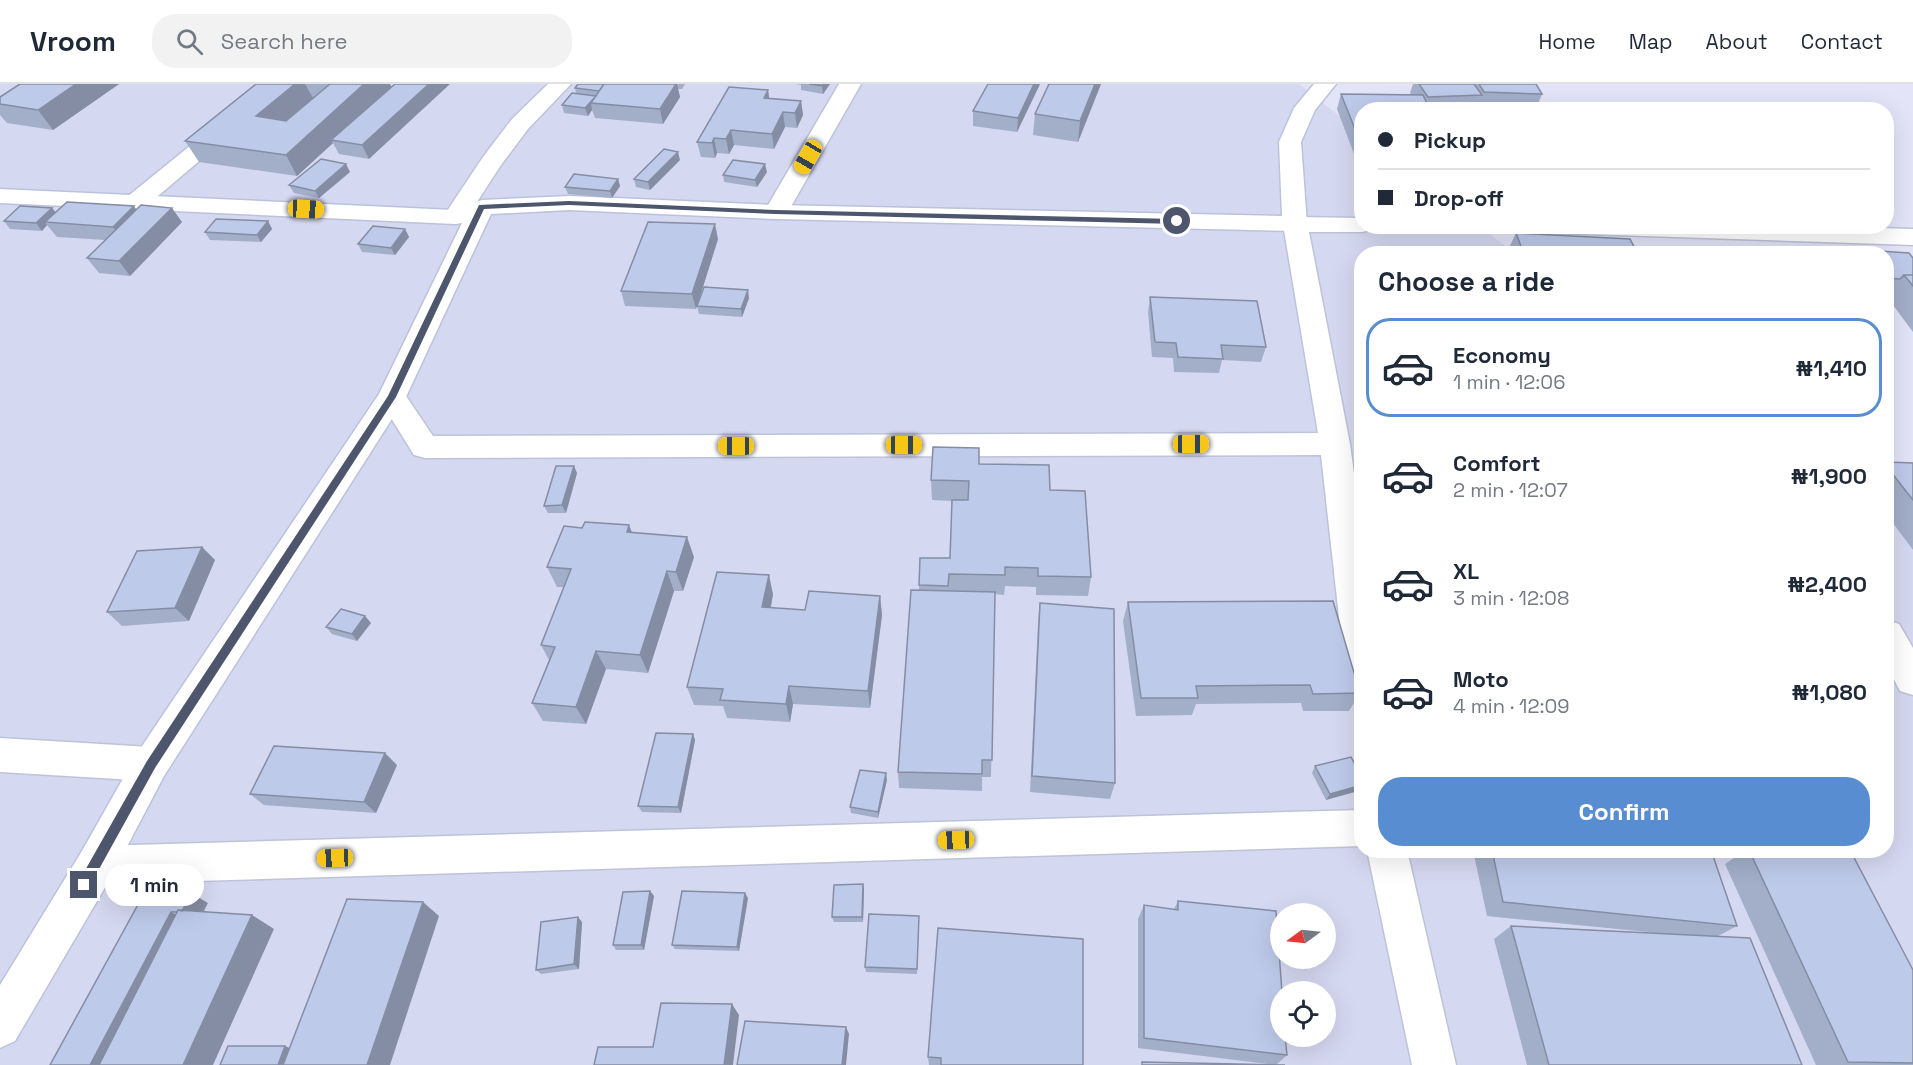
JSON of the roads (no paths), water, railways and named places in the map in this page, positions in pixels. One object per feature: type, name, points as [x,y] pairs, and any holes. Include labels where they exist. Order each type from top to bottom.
[{"type":"street","points":[[136,202],[279,84]]},
{"type":"street","points":[[0,1026],[96,865],[151,764],[392,397],[491,162],[520,124],[560,84]]},
{"type":"street","points":[[776,212],[850,84]]},
{"type":"street","points":[[1325,84],[1305,108],[1290,142],[1295,224],[1335,444],[1354,597]]},
{"type":"street","points":[[0,196],[468,212],[569,203],[776,212],[1354,225]]},
{"type":"street","points":[[1824,234],[1913,237]]},
{"type":"street","points":[[392,397],[425,447],[1335,444]]},
{"type":"street","points":[[1894,646],[1913,680]]},
{"type":"street","points":[[0,755],[151,764]]},
{"type":"street","points":[[96,865],[1354,828]]},
{"type":"street","points":[[1389,858],[1434,1065]]}]
